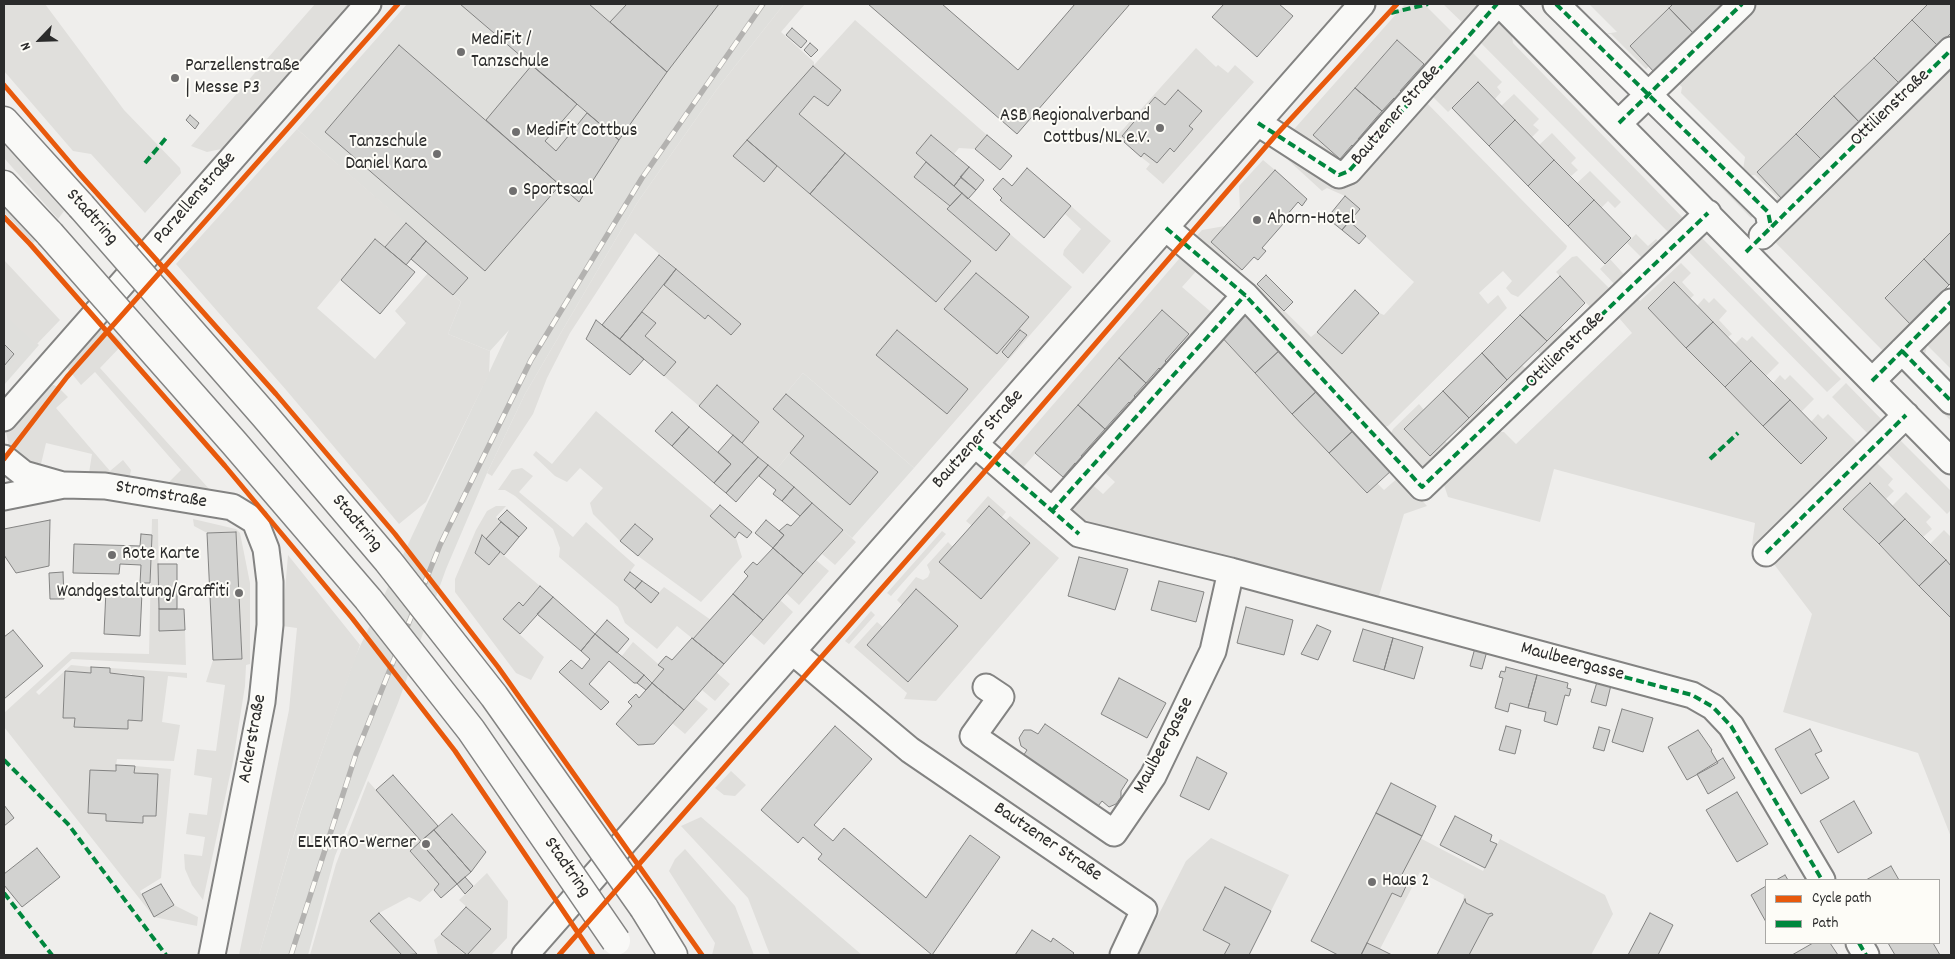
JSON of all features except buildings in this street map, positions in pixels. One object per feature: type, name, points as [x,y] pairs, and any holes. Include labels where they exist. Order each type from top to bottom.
[{"type":"main road","name":"Stadtring","points":[[4,121],[265,416],[388,561],[494,696],[644,908],[673,955]]},
{"type":"main road","name":"Stadtring","points":[[4,185],[50,234],[235,444],[368,599],[471,730],[620,948]]},
{"type":"street","name":"Parzellenstraße","points":[[4,418],[368,4]]},
{"type":"street","name":"Bautzener Straße","points":[[525,955],[976,445],[1362,4]]},
{"type":"street","name":"Bautzener Straße","points":[[1258,123],[1338,175],[1349,171],[1498,4]]},
{"type":"street","points":[[1498,4],[1619,123],[1951,461]]},
{"type":"street","points":[[1556,4],[1768,212],[1771,227]]},
{"type":"street","points":[[1619,123],[1742,4]]},
{"type":"street","name":"Ottilienstraße","points":[[1746,252],[1951,50]]},
{"type":"street","name":"Ottilienstraße","points":[[1245,295],[1422,487],[1522,394],[1708,213]]},
{"type":"street","points":[[1052,511],[1245,295],[1166,228]]},
{"type":"street","points":[[1872,381],[1951,302]]},
{"type":"street","points":[[1902,351],[1951,401]]},
{"type":"street","points":[[1766,553],[1906,415]]},
{"type":"street","name":"Maulbeergasse","points":[[976,445],[1079,534],[1231,571],[1692,695],[1712,707],[1731,726],[1821,879]]},
{"type":"street","name":"Stromstraße","points":[[4,458],[24,474],[64,485]]},
{"type":"street","name":"Stromstraße","points":[[4,497],[64,485],[105,486],[232,508],[255,522]]},
{"type":"street","name":"Ackerstraße","points":[[212,955],[262,702],[270,625],[270,582],[266,550],[255,522]]},
{"type":"street","name":"Maulbeergasse","points":[[986,686],[1001,697],[973,736],[1114,833],[1153,776],[1213,651],[1231,571]]},
{"type":"street","name":"Bautzener Straße","points":[[793,652],[910,750],[1144,910],[1123,955]]},
{"type":"street","points":[[1860,944],[1866,955]]},
{"type":"shaded area","points":[[4,4],[45,4],[124,110],[180,168],[181,173],[145,213],[91,154],[73,151],[4,71]]},
{"type":"shaded area","points":[[315,4],[350,4],[226,148],[207,152],[191,146]]},
{"type":"shaded area","points":[[407,4],[784,4],[717,89],[637,203],[525,394],[487,473],[446,569],[398,703],[335,856],[308,955],[259,955],[301,811],[355,657],[509,330],[490,351],[448,334],[461,302],[453,295],[468,278],[297,129]]},
{"type":"shaded area","points":[[784,4],[805,4],[781,32],[814,62],[814,65],[855,20],[987,135],[975,149],[959,148],[954,154],[931,135],[916,153],[926,162],[914,177],[949,206],[947,209],[995,251],[1010,234],[1072,287],[914,468],[803,373],[773,409],[804,436],[775,471],[742,443],[759,422],[717,385],[699,406],[664,376],[676,362],[645,336],[656,323],[642,312],[664,285],[705,319],[708,315],[732,334],[741,324],[635,233],[570,333],[547,378],[533,414],[492,476],[487,473],[525,394],[637,203],[717,89]],"holes":[[[813,67],[841,90],[828,106],[814,96],[799,114],[971,261],[937,302],[777,166],[763,182],[734,156]],[[976,273],[1028,317],[997,354],[945,309]],[[897,330],[967,389],[947,413],[876,355]],[[1021,330],[1027,336],[1008,357],[1002,352]]]},
{"type":"shaded area","points":[[1405,4],[1424,4],[1457,37],[1419,82],[1413,76],[1424,64],[1397,40],[1313,135],[1345,165],[1288,136]]},
{"type":"shaded area","points":[[1443,4],[1482,4],[1467,27]]},
{"type":"shaded area","points":[[1589,4],[1673,4],[1630,46],[1649,66],[1646,69],[1611,34],[1598,35],[1617,32]]},
{"type":"shaded area","points":[[1750,4],[1928,4],[1757,172],[1782,199],[1774,208],[1777,197],[1755,175],[1742,176],[1745,157],[1681,93],[1682,87],[1673,79]]},
{"type":"shaded area","points":[[1500,20],[1511,30],[1513,43],[1683,218],[1683,224],[1671,235],[1475,37]]},
{"type":"shaded area","points":[[1467,47],[1502,82],[1497,87],[1501,92],[1495,99],[1478,83],[1448,112],[1427,91]]},
{"type":"shaded area","points":[[1196,48],[1216,67],[1218,65],[1228,73],[1235,65],[1254,82],[1163,184],[1146,169],[1150,164],[1141,157],[1144,153],[1170,148],[1174,152],[1193,130],[1189,126],[1202,111],[1178,90],[1165,105],[1155,97],[1122,135],[1126,139],[1124,142],[1117,136]]},
{"type":"shaded area","points":[[1951,58],[1951,232],[1885,297],[1910,324],[1883,351],[1770,237]]},
{"type":"shaded area","points":[[1514,94],[1539,119],[1533,125],[1539,130],[1532,137],[1501,106]]},
{"type":"shaded area","points":[[1421,97],[1567,246],[1518,297],[1511,294],[1506,288],[1512,281],[1503,271],[1479,293],[1488,304],[1498,295],[1507,308],[1388,426],[1378,429],[1251,290],[1257,284],[1311,337],[1317,332],[1342,354],[1379,313],[1384,315],[1414,282],[1349,221],[1359,209],[1345,196],[1327,188],[1322,191],[1276,149],[1338,184]]},
{"type":"shaded area","points":[[1648,102],[1756,213],[1751,218],[1642,107]]},
{"type":"shaded area","points":[[297,129],[406,223],[385,247],[375,239],[317,308],[375,359],[406,323],[395,311],[428,273],[461,302],[448,334],[490,351],[489,374],[426,502],[399,524],[287,391],[176,264]]},
{"type":"shaded area","points":[[1552,133],[1576,158],[1571,163],[1578,170],[1571,176],[1539,145]]},
{"type":"shaded area","points":[[4,144],[64,211],[58,219],[4,158]]},
{"type":"shaded area","points":[[1263,160],[1275,170],[1240,209],[1239,186]]},
{"type":"shaded area","points":[[1590,171],[1621,202],[1615,208],[1608,201],[1601,208],[1577,183]]},
{"type":"shaded area","points":[[4,205],[36,240],[33,243],[4,212]]},
{"type":"shaded area","points":[[1071,206],[1111,241],[1083,274],[1063,255],[1064,250],[1081,229],[1065,214]]},
{"type":"shaded area","points":[[1225,226],[1211,242],[1242,270],[1233,275],[1194,239],[1202,230]]},
{"type":"shaded area","points":[[1636,234],[1648,246],[1656,239],[1664,246],[1647,263],[1627,243]]},
{"type":"shaded area","points":[[1701,237],[1841,379],[1827,392],[1686,249],[1697,238]]},
{"type":"shaded area","points":[[1185,252],[1200,267],[1182,287],[1217,317],[1196,340],[1161,310],[1020,471],[1006,459]]},
{"type":"shaded area","points":[[1577,256],[1615,294],[1596,313],[1556,272],[1572,257]]},
{"type":"shaded area","points":[[1610,259],[1629,280],[1620,290],[1600,269]]},
{"type":"shaded area","points":[[4,260],[60,320],[36,345],[4,315]]},
{"type":"shaded area","points":[[1681,263],[1691,273],[1682,282],[1694,295],[1690,299],[1674,283],[1648,308],[1686,348],[1801,464],[1811,422],[1818,414],[1823,419],[1828,414],[1863,449],[1760,553],[1752,545],[1755,523],[1554,469],[1540,522],[1448,497],[1442,479],[1494,432],[1504,432],[1516,444],[1632,333],[1619,318],[1612,325],[1608,321],[1634,295],[1640,301]]},
{"type":"shaded area","points":[[1704,298],[1709,303],[1714,298],[1727,311],[1719,320],[1732,334],[1728,337],[1697,306]]},
{"type":"shaded area","points":[[1951,309],[1951,369],[1927,345],[1923,364],[1910,350]]},
{"type":"shaded area","points":[[4,312],[39,345],[4,385]]},
{"type":"shaded area","points":[[100,326],[108,328],[123,344],[100,368],[211,491],[175,490],[169,482],[181,470],[95,372],[81,385],[68,369],[66,364]]},
{"type":"shaded area","points":[[1561,327],[1571,337],[1543,357],[1537,350]]},
{"type":"shaded area","points":[[1218,333],[1366,493],[1377,483],[1384,490],[1400,476],[1427,506],[1404,514],[1378,599],[1086,527],[1064,508],[1088,481],[1103,494],[1115,482],[1101,469]]},
{"type":"shaded area","points":[[1752,336],[1779,363],[1766,376],[1735,344],[1742,337],[1747,341]]},
{"type":"shaded area","points":[[18,356],[23,360],[4,383],[4,372]]},
{"type":"shaded area","points":[[1904,361],[1951,410],[1951,421],[1898,366]]},
{"type":"shaded area","points":[[1522,365],[1532,375],[1505,393],[1499,387]]},
{"type":"shaded area","points":[[803,373],[914,468],[852,538],[775,471],[804,436],[773,409]]},
{"type":"shaded area","points":[[1780,375],[1785,380],[1790,375],[1814,399],[1801,412],[1773,383]]},
{"type":"shaded area","points":[[49,383],[58,387],[68,397],[56,408],[110,471],[123,460],[131,470],[129,480],[89,473],[92,454],[46,443],[41,464],[19,458],[10,450],[6,432]]},
{"type":"shaded area","points":[[1846,383],[1883,421],[1871,437],[1832,397]]},
{"type":"shaded area","points":[[1484,403],[1494,412],[1465,433],[1460,427]]},
{"type":"shaded area","points":[[1419,404],[1424,410],[1404,430],[1430,456],[1445,441],[1454,451],[1427,476],[1388,440],[1393,429]]},
{"type":"shaded area","points":[[596,411],[714,511],[710,516],[736,538],[742,557],[701,602],[638,556],[653,539],[636,524],[620,541],[593,514],[590,503],[603,488],[580,468],[567,482],[555,476],[533,455],[536,451],[552,464]]},
{"type":"shaded area","points":[[1899,439],[1951,491],[1951,510],[1947,514],[1884,450]]},
{"type":"shaded area","points":[[1872,458],[1893,479],[1888,485],[1894,491],[1886,499],[1869,483],[1843,509],[1951,618],[1951,837],[1918,753],[1783,712],[1812,614],[1770,559]]},
{"type":"shaded area","points":[[522,468],[533,476],[519,492],[573,537],[586,522],[635,565],[624,580],[650,602],[664,587],[711,620],[693,639],[677,626],[657,649],[625,623],[618,607],[559,557],[560,548],[553,529],[515,496],[505,490],[498,490],[512,470]]},
{"type":"shaded area","points":[[1906,492],[1931,517],[1926,522],[1932,529],[1923,537],[1892,506]]},
{"type":"shaded area","points":[[988,496],[1006,512],[1001,518],[972,526],[966,521]]},
{"type":"shaded area","points":[[496,506],[506,506],[496,517],[501,522],[486,539],[482,535],[475,553],[489,565],[500,552],[540,586],[523,606],[519,602],[503,619],[544,657],[531,680],[516,673],[455,592],[455,579],[476,530],[487,511]]},
{"type":"shaded area","points":[[1010,516],[1059,558],[936,701],[904,699],[907,693],[854,647],[877,622],[883,627],[867,645],[909,682],[957,626],[916,589],[902,605],[897,600],[916,577],[923,580],[928,577],[930,572],[927,565],[948,542],[953,547],[939,562],[981,599],[1030,543],[1005,521]]},
{"type":"shaded area","points":[[152,519],[158,519],[159,630],[185,630],[186,665],[72,659],[36,692],[39,695],[71,665],[91,667],[91,673],[65,672],[63,717],[75,718],[74,726],[128,729],[128,720],[142,721],[144,677],[132,677],[132,674],[110,673],[110,668],[187,673],[187,678],[168,676],[162,722],[180,725],[174,761],[117,759],[106,821],[143,823],[143,816],[156,816],[158,774],[134,773],[135,766],[171,769],[161,878],[140,891],[154,917],[4,727],[4,713],[71,652],[149,654]]},
{"type":"shaded area","points":[[193,519],[236,529],[240,533],[250,583],[250,664],[246,665],[245,686],[233,761],[203,900],[192,885],[185,869],[184,854],[202,856],[205,837],[186,834],[189,813],[207,815],[212,778],[194,775],[197,749],[216,751],[225,685],[206,682],[213,660],[242,659],[236,532],[207,533],[194,526]]},
{"type":"shaded area","points":[[843,530],[856,542],[835,565],[822,554]]},
{"type":"shaded area","points":[[1944,530],[1951,537],[1951,566],[1930,544]]},
{"type":"shaded area","points":[[942,531],[946,534],[891,596],[887,593]]},
{"type":"shaded area","points":[[288,555],[360,645],[301,810],[259,955],[239,955],[289,710],[297,628],[282,626]]},
{"type":"shaded area","points":[[816,560],[829,571],[799,605],[786,593]]},
{"type":"shaded area","points":[[780,600],[793,612],[764,645],[751,634]]},
{"type":"shaded area","points":[[871,611],[875,615],[849,644],[845,641]]},
{"type":"shaded area","points":[[633,642],[664,669],[652,683],[621,657]]},
{"type":"shaded area","points":[[716,672],[730,684],[715,701],[702,690]]},
{"type":"shaded area","points":[[694,698],[708,709],[685,734],[672,723]]},
{"type":"shaded area","points":[[731,771],[746,785],[735,796],[724,795],[715,788]]},
{"type":"shaded area","points":[[368,781],[421,841],[410,852],[439,884],[420,902],[409,897],[370,920],[402,955],[310,955],[336,864]]},
{"type":"shaded area","points":[[701,817],[862,955],[770,955],[748,898],[681,826]]},
{"type":"shaded area","points":[[1211,838],[1289,875],[1271,911],[1225,888],[1203,930],[1230,944],[1224,955],[1138,955],[1186,861]]},
{"type":"shaded area","points":[[1420,838],[1483,871],[1500,839],[1605,895],[1613,914],[1591,955],[1469,955],[1489,917],[1493,915],[1492,913],[1488,914],[1466,903],[1463,900],[1464,895],[1420,872],[1380,949],[1367,943],[1392,893],[1401,897],[1407,885],[1399,880]]},
{"type":"shaded area","points":[[685,849],[735,906],[754,955],[712,955],[715,943],[669,871],[675,859]]},
{"type":"shaded area","points":[[487,873],[508,901],[507,938],[491,955],[467,955],[491,929],[459,900]]},
{"type":"shaded area","points":[[174,905],[198,917],[197,926],[154,917]]},
{"type":"shaded area","points":[[441,934],[465,955],[438,955],[434,940]]},
{"type":"railway","points":[[291,955],[356,754],[440,545],[531,360],[642,178],[763,4]]},
{"type":"marked path","points":[[1391,13],[1428,4]]},
{"type":"marked path","points":[[1258,123],[1339,175],[1349,171],[1497,4]]},
{"type":"marked path","points":[[1556,4],[1768,212],[1771,227]]},
{"type":"marked path","points":[[1619,123],[1742,4]]},
{"type":"marked path","points":[[1746,252],[1951,50]]},
{"type":"marked path","points":[[145,163],[167,137]]},
{"type":"marked path","points":[[1166,228],[1245,295],[1422,487],[1708,213]]},
{"type":"marked path","points":[[1052,511],[1245,295]]},
{"type":"marked path","points":[[1872,381],[1951,302]]},
{"type":"marked path","points":[[1902,351],[1951,401]]},
{"type":"marked path","points":[[1766,553],[1906,415]]},
{"type":"marked path","points":[[1710,459],[1738,433]]},
{"type":"marked path","points":[[976,445],[1079,534]]},
{"type":"marked path","points":[[1613,674],[1692,695],[1713,707],[1731,726],[1821,879]]},
{"type":"marked path","points":[[4,760],[68,824],[166,955]]},
{"type":"marked path","points":[[4,893],[52,955]]},
{"type":"marked path","points":[[1860,944],[1866,955]]},
{"type":"cycle path","points":[[4,459],[67,377],[398,4]]},
{"type":"cycle path","points":[[559,955],[994,461],[1275,136],[1397,4]]},
{"type":"cycle path","points":[[4,85],[78,172],[276,394],[395,534],[498,667],[702,955]]},
{"type":"cycle path","points":[[4,217],[30,244],[225,466],[352,618],[455,751],[593,955]]},
{"type":"place","name":"MediFit / Tanzschule","points":[[461,52]]},
{"type":"place","name":"Parzellenstraße | Messe P3","points":[[175,78]]},
{"type":"place","name":"ASB Regionalverband Cottbus/NL e.V.","points":[[1160,128]]},
{"type":"place","name":"MediFit Cottbus","points":[[516,132]]},
{"type":"place","name":"Tanzschule Daniel Kara","points":[[437,154]]},
{"type":"place","name":"Sportsaal","points":[[513,191]]},
{"type":"place","name":"Ahorn-Hotel","points":[[1257,220]]},
{"type":"place","name":"Rote Karte","points":[[112,555]]},
{"type":"place","name":"Wandgestaltung/Graffiti","points":[[239,593]]},
{"type":"place","name":"ELEKTRO-Werner","points":[[426,844]]},
{"type":"place","name":"Haus 2","points":[[1372,882]]}]
